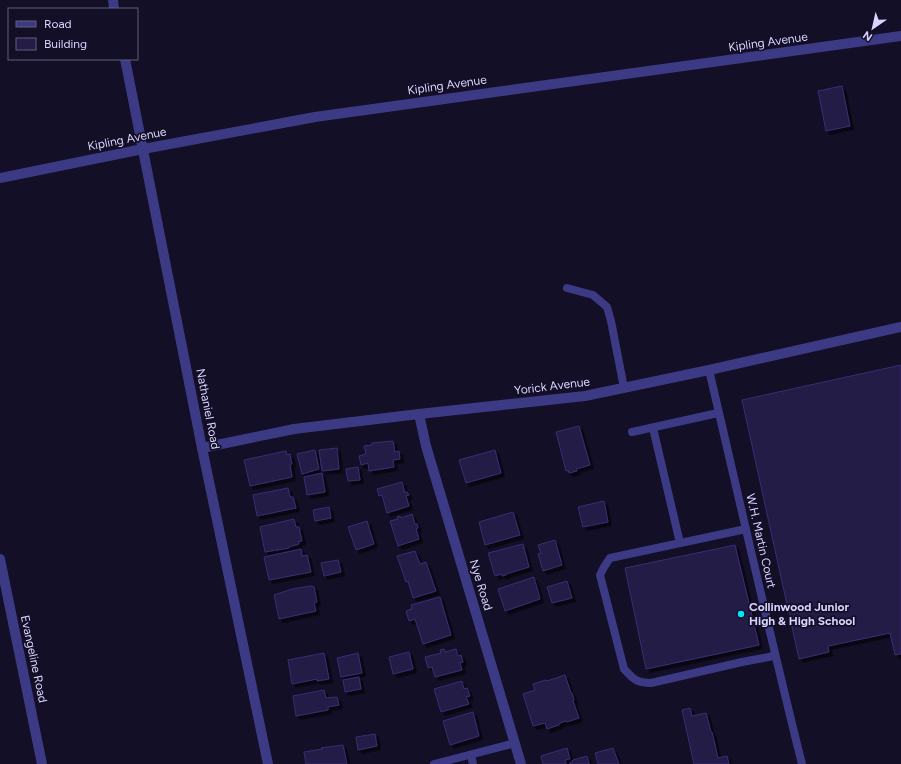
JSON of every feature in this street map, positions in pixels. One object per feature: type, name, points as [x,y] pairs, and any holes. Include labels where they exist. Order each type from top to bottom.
[{"type":"street","name":"Kipling Avenue","points":[[0,178],[143,149],[315,117],[901,36]]},
{"type":"street","name":"Nathaniel Road","points":[[125,60],[202,448],[268,764]]},
{"type":"street","name":"Yorick Avenue","points":[[202,448],[294,429],[585,396],[901,327]]},
{"type":"street","name":"Nye Road","points":[[419,414],[428,453],[521,764]]},
{"type":"street","name":"Evangeline Road","points":[[0,559],[42,764]]},
{"type":"lane","points":[[567,288],[593,295],[607,307],[624,388]]},
{"type":"lane","name":"W.H. Martin Court","points":[[709,370],[774,656],[802,764]]},
{"type":"lane","points":[[632,432],[718,413]]},
{"type":"lane","points":[[653,428],[680,543]]},
{"type":"lane","points":[[746,529],[610,558],[600,575],[624,669],[641,683],[651,683],[774,656]]},
{"type":"lane","points":[[434,764],[515,743]]},
{"type":"lane","points":[[470,755],[473,764]]},
{"type":"building","points":[[842,86],[850,126],[826,131],[818,91]]},
{"type":"building","points":[[901,365],[901,654],[895,655],[890,633],[828,646],[829,652],[799,659],[742,400]]},
{"type":"building","points":[[579,426],[590,465],[576,469],[577,471],[569,473],[568,470],[566,471],[556,432]]},
{"type":"building","points":[[393,441],[395,452],[399,451],[400,459],[393,460],[394,467],[369,471],[368,463],[361,465],[359,456],[366,454],[364,446],[372,445],[372,443]]},
{"type":"building","points":[[337,448],[339,469],[322,471],[319,450]]},
{"type":"building","points":[[315,450],[319,469],[302,474],[297,454]]},
{"type":"building","points":[[495,450],[501,473],[466,483],[459,460]]},
{"type":"building","points":[[286,451],[287,455],[290,454],[292,477],[250,486],[244,460]]},
{"type":"building","points":[[358,467],[360,480],[348,481],[346,469]]},
{"type":"building","points":[[322,473],[325,492],[307,495],[304,477]]},
{"type":"building","points":[[402,482],[405,493],[407,492],[409,495],[406,496],[409,506],[387,513],[382,495],[379,496],[377,489]]},
{"type":"building","points":[[288,488],[290,497],[293,497],[296,508],[257,516],[253,495]]},
{"type":"building","points":[[604,501],[608,522],[583,527],[578,507]]},
{"type":"building","points":[[329,507],[331,518],[315,521],[313,510]]},
{"type":"building","points":[[513,512],[520,535],[485,545],[479,522]]},
{"type":"building","points":[[412,514],[415,524],[417,524],[418,528],[416,529],[419,539],[398,546],[390,521],[398,519],[397,517],[400,516],[401,518]]},
{"type":"building","points":[[294,519],[296,527],[299,527],[302,541],[298,542],[299,544],[289,548],[265,552],[260,527]]},
{"type":"building","points":[[367,521],[374,544],[356,550],[348,527]]},
{"type":"building","points":[[555,540],[562,565],[543,571],[538,554],[541,553],[538,545]]},
{"type":"building","points":[[523,544],[529,567],[506,575],[502,576],[502,574],[495,576],[488,553]]},
{"type":"building","points":[[735,545],[759,645],[646,669],[625,568]]},
{"type":"building","points":[[301,549],[302,556],[307,555],[311,572],[269,580],[264,557]]},
{"type":"building","points":[[415,551],[420,564],[426,562],[436,591],[413,598],[408,581],[406,582],[397,556]]},
{"type":"building","points":[[338,560],[341,572],[324,576],[321,563]]},
{"type":"building","points":[[534,577],[540,599],[505,611],[498,589]]},
{"type":"building","points":[[567,581],[572,598],[552,603],[547,587]]},
{"type":"building","points":[[311,586],[314,587],[317,602],[314,603],[316,611],[279,619],[274,595],[292,589]]},
{"type":"building","points":[[440,597],[451,635],[423,644],[415,619],[409,621],[406,611],[412,609],[411,605]]},
{"type":"building","points":[[444,649],[445,652],[456,649],[458,656],[461,655],[463,662],[460,663],[462,670],[435,677],[432,667],[428,668],[425,657],[441,653],[440,650]]},
{"type":"building","points":[[409,652],[413,669],[393,674],[389,657]]},
{"type":"building","points":[[324,653],[329,679],[317,681],[317,679],[292,684],[288,660]]},
{"type":"building","points":[[358,653],[362,673],[341,677],[337,658]]},
{"type":"building","points":[[565,675],[579,718],[560,723],[559,725],[547,729],[545,723],[533,726],[523,694],[535,690],[533,684]]},
{"type":"building","points":[[359,677],[361,689],[345,692],[343,680]]},
{"type":"building","points":[[462,681],[464,689],[467,688],[470,696],[466,697],[469,704],[441,712],[434,689]]},
{"type":"building","points":[[324,690],[326,698],[337,697],[339,705],[328,707],[328,710],[296,716],[293,696]]},
{"type":"building","points":[[690,708],[692,716],[706,713],[718,758],[727,756],[729,764],[694,764],[682,710]]},
{"type":"building","points":[[473,712],[479,736],[450,745],[443,721]]},
{"type":"building","points":[[375,734],[377,746],[358,750],[356,737]]},
{"type":"building","points":[[343,745],[347,764],[306,764],[304,752]]},
{"type":"building","points":[[567,748],[570,759],[565,760],[566,764],[543,764],[541,756]]},
{"type":"building","points":[[613,748],[619,764],[598,764],[595,753]]},
{"type":"building","points":[[587,756],[589,764],[569,764],[573,760]]},
{"type":"place","name":"Collinwood Junior High & High School","points":[[741,614]]}]
